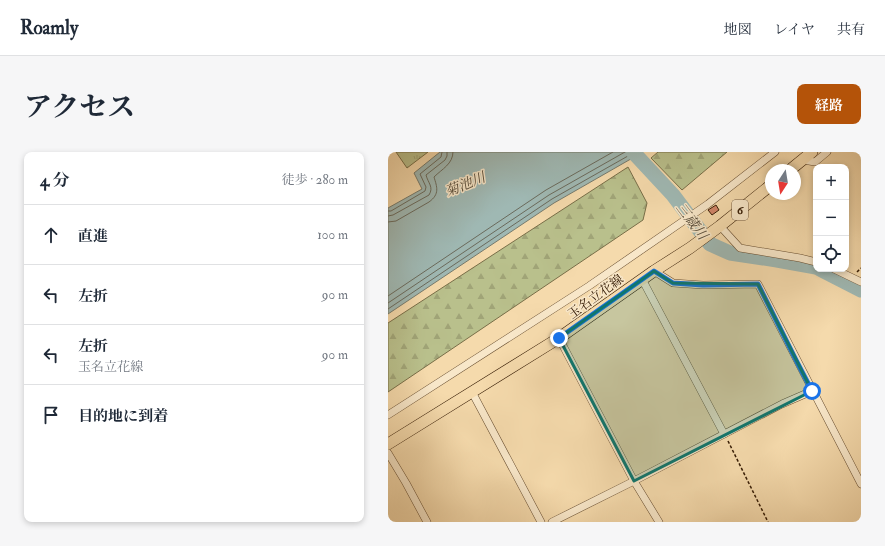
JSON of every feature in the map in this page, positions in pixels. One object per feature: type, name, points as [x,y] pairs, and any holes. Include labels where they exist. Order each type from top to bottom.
[{"type":"main road","points":[[798,164],[812,152]]},
{"type":"main road","name":"玉名立花線","points":[[388,444],[559,338],[642,279],[690,248],[765,190]]},
{"type":"street","points":[[388,415],[590,286],[697,212],[775,152]]},
{"type":"street","points":[[803,160],[815,162],[827,152]]},
{"type":"street","points":[[720,226],[740,248],[813,261]]},
{"type":"street","points":[[654,271],[673,283],[703,285],[758,284],[861,484]]},
{"type":"street","points":[[840,272],[861,282]]},
{"type":"street","points":[[642,279],[724,434]]},
{"type":"street","points":[[559,338],[634,481],[659,522]]},
{"type":"street","points":[[552,522],[782,404],[812,391]]},
{"type":"street","points":[[472,392],[541,522]]},
{"type":"street","points":[[388,453],[427,522]]},
{"type":"path","points":[[724,434],[768,522]]},
{"type":"highlighted area","points":[[654,271],[673,283],[758,284],[812,391],[634,481],[559,338]]},
{"type":"green space","points":[[396,152],[428,152],[407,168]]},
{"type":"green space","points":[[658,152],[727,152],[682,190],[651,158]]},
{"type":"green space","points":[[628,167],[647,203],[643,220],[388,392],[388,323]]},
{"type":"water","name":"菊池川","points":[[440,152],[643,152],[554,203],[388,314],[388,208],[422,189],[414,173]]},
{"type":"building","points":[[716,205],[719,210],[712,215],[708,210]]},
{"type":"waterway","name":"三蔵川","points":[[633,152],[673,195],[710,244],[730,253],[813,266]]},
{"type":"waterway","name":"三蔵川","points":[[826,272],[861,290]]},
{"type":"route","points":[[559,338],[654,271],[673,283],[703,285],[758,284],[812,391]]}]
